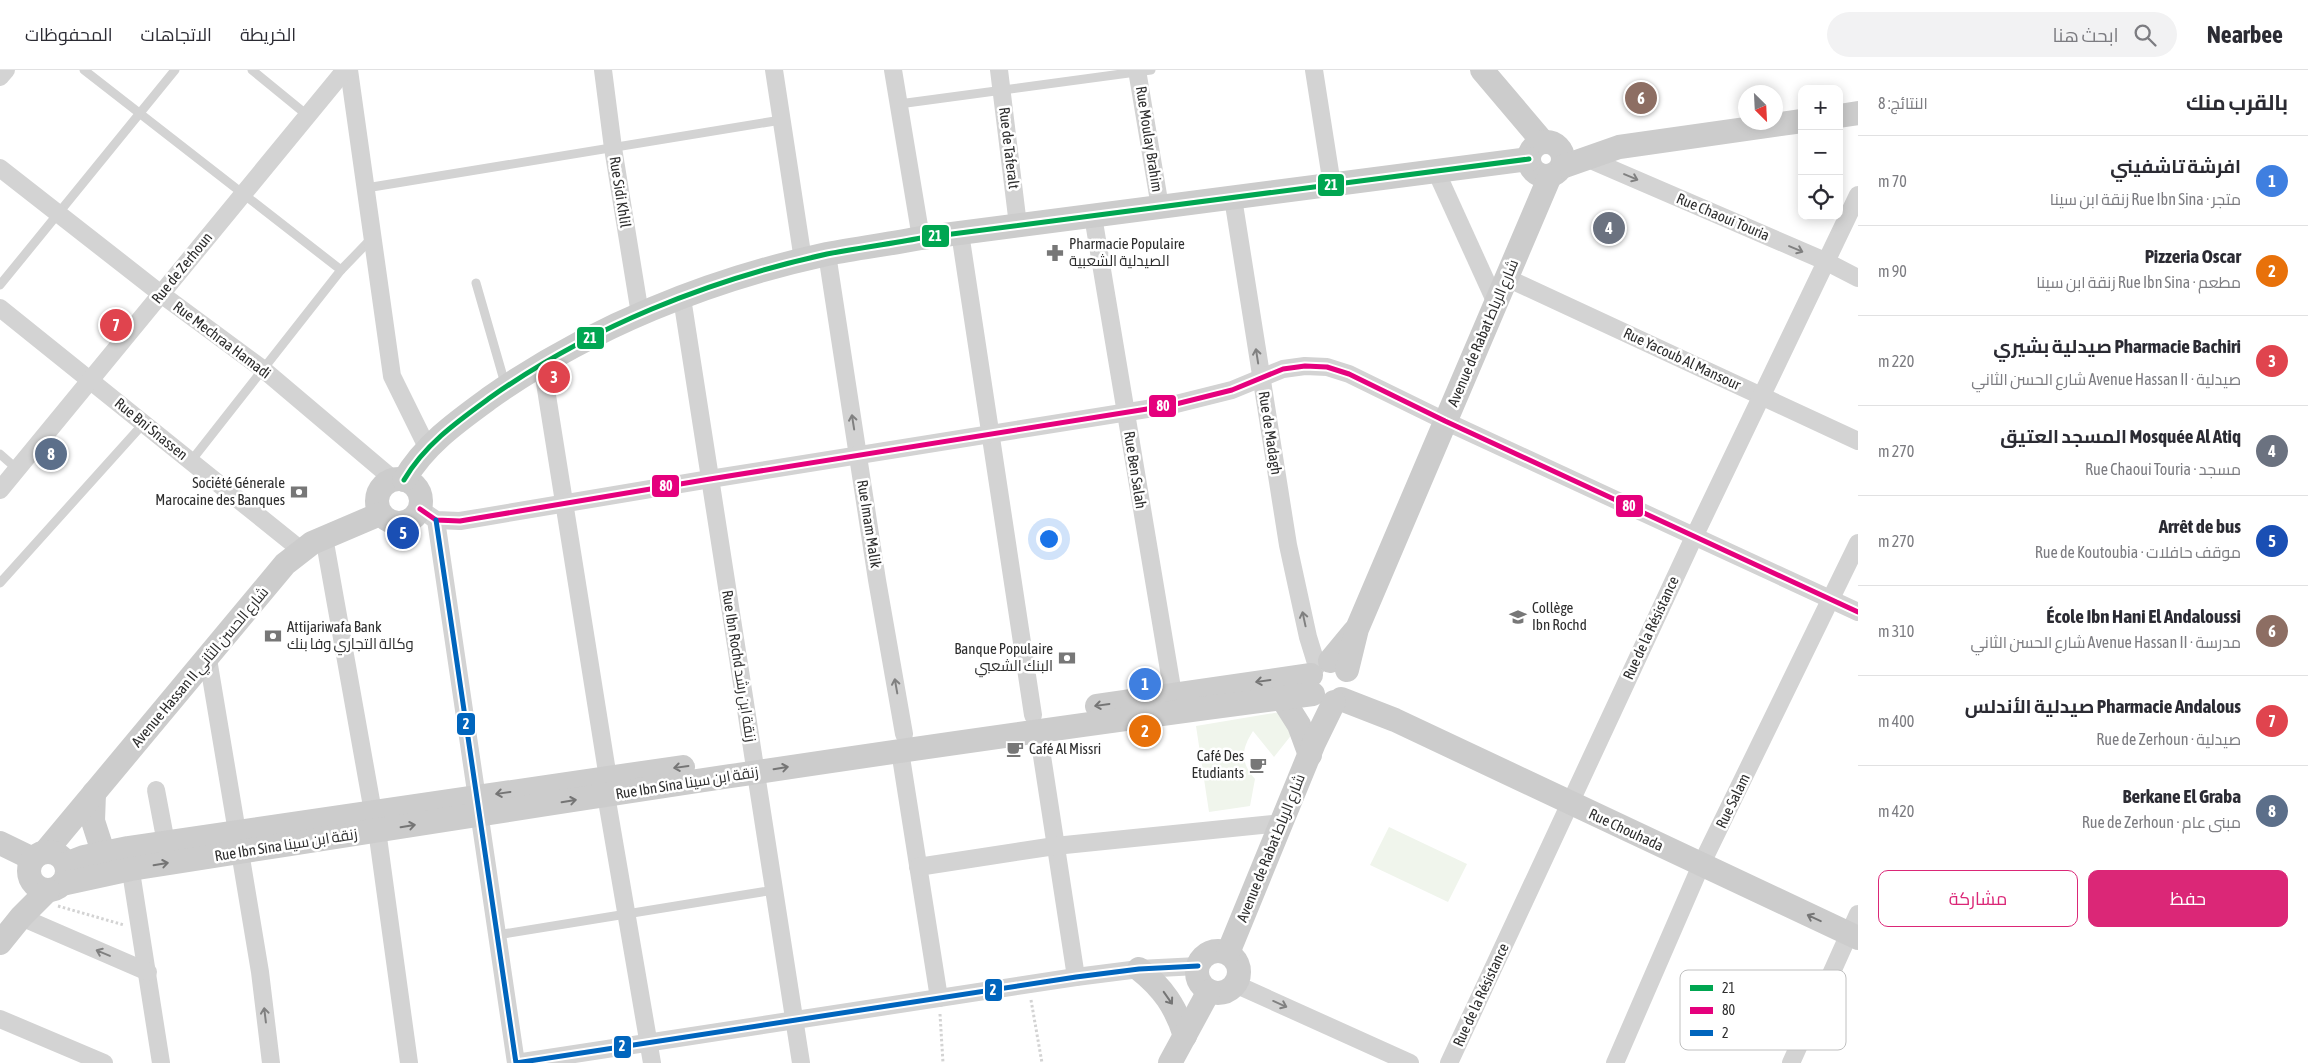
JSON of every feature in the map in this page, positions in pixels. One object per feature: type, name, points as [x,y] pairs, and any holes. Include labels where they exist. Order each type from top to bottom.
[{"type":"street","points":[[0,77],[6,70]]},
{"type":"street","name":"Rue de Zerhoun","points":[[0,490],[345,70]]},
{"type":"street","points":[[349,70],[392,376],[428,447]]},
{"type":"street","name":"Rue Sidi Khlil","points":[[603,70],[613,148],[640,314]]},
{"type":"street","points":[[774,70],[803,260]]},
{"type":"street","points":[[893,70],[921,238]]},
{"type":"street","name":"Rue de Taferalt","points":[[999,70],[1018,226]]},
{"type":"street","points":[[1314,70],[1332,185]]},
{"type":"street","points":[[1482,70],[1543,148],[1562,152],[1556,171]]},
{"type":"street","name":"Rue Moulay Brahim","points":[[1142,71],[1160,207]]},
{"type":"street","points":[[1843,115],[1858,113]]},
{"type":"street","points":[[399,480],[428,447],[506,387],[573,346],[640,314],[682,298],[803,260],[921,238],[1436,171],[1543,148],[1619,147],[1798,122]]},
{"type":"street","points":[[1543,148],[1534,170],[1538,174],[1556,171],[1619,147]]},
{"type":"street","name":"Rue Chaoui Touria","points":[[1586,158],[1825,261],[1858,278]]},
{"type":"street","name":"Rue Mechraa Hamadi","points":[[0,168],[161,294],[264,370],[399,480]]},
{"type":"street","points":[[1436,171],[1496,303]]},
{"type":"street","name":"Avenue de Rabat شارع الرباط","points":[[1228,953],[1312,749],[1329,683],[1357,629],[1496,303],[1556,171]]},
{"type":"street","name":"Rue de la Résistance","points":[[1449,1063],[1694,537],[1858,195]]},
{"type":"street","name":"Rue de Madagh","points":[[1233,198],[1288,545],[1308,637],[1329,683]]},
{"type":"street","name":"Rue Ben Salah","points":[[1094,216],[1173,694]]},
{"type":"street","points":[[960,233],[1076,977]]},
{"type":"street","name":"Rue Imam Malik","points":[[827,254],[902,742],[918,867],[939,998]]},
{"type":"street","name":"Rue Yacoub Al Mansour","points":[[1507,278],[1858,442]]},
{"type":"street","name":"Rue Ibn Rochd زنقة ابن رشد","points":[[682,298],[801,1063]]},
{"type":"street","name":"Rue Bni Snassen","points":[[0,308],[301,550]]},
{"type":"street","points":[[542,364],[565,503],[626,914],[652,1063]]},
{"type":"street","points":[[1198,966],[1139,969],[1076,977],[516,1063],[478,806],[428,515],[421,503],[418,491],[410,482],[399,480],[387,482],[378,493],[376,500],[380,514],[391,522],[398,524],[428,515],[460,521],[710,478],[1125,412],[1202,398],[1283,369],[1305,366],[1327,367],[1349,374],[1445,421],[1858,612]]},
{"type":"street","name":"Avenue Hassan II شارع الحسن الثاني","points":[[0,942],[10,917],[44,875],[94,793],[208,659],[285,564],[301,550],[324,537],[380,514]]},
{"type":"street","points":[[324,537],[375,821],[409,1063]]},
{"type":"street","name":"Rue Salam","points":[[1615,1063],[1701,865],[1832,600],[1858,543]]},
{"type":"street","points":[[208,659],[260,972],[271,1063]]},
{"type":"street","name":"Rue Ibn Sina زنقة ابن سينا","points":[[1036,722],[1173,694],[1329,683]]},
{"type":"street","name":"Rue Ibn Sina زنقة ابن سينا","points":[[44,875],[129,859],[375,821],[1036,722],[1282,698],[1329,683]]},
{"type":"street","name":"Rue Chouhada","points":[[1329,683],[1395,720],[1569,804],[1701,865],[1855,929]]},
{"type":"street","points":[[1282,698],[1312,749]]},
{"type":"street","points":[[156,790],[166,843]]},
{"type":"street","points":[[94,793],[93,821],[103,852]]},
{"type":"street","points":[[918,867],[1055,846],[1282,823]]},
{"type":"street","name":"Rue Ibn Sina زنقة ابن سينا","points":[[44,875],[103,852],[129,859],[166,843],[239,842]]},
{"type":"street","points":[[0,843],[44,875]]},
{"type":"street","points":[[129,859],[161,1063]]},
{"type":"street","points":[[0,861],[44,875]]},
{"type":"street","points":[[10,917],[148,972]]},
{"type":"street","points":[[1835,970],[1855,929]]},
{"type":"street","points":[[1214,951],[1228,953],[1238,964],[1240,971],[1235,984],[1223,992],[1209,991],[1199,980],[1198,966],[1207,954],[1214,951]]},
{"type":"street","points":[[1139,969],[1155,982],[1169,998],[1179,1016],[1185,1036]]},
{"type":"street","points":[[1235,984],[1410,1063]]},
{"type":"street","points":[[1170,1063],[1209,991]]},
{"type":"street","points":[[0,1019],[104,1063]]},
{"type":"street","points":[[1791,1063],[1797,1050]]},
{"type":"lane","points":[[84,70],[341,270]]},
{"type":"lane","points":[[0,285],[175,70]]},
{"type":"lane","points":[[252,70],[308,115]]},
{"type":"lane","points":[[899,104],[1142,71]]},
{"type":"lane","points":[[366,188],[781,120]]},
{"type":"lane","points":[[191,462],[341,270],[373,237]]},
{"type":"lane","points":[[476,283],[506,387]]},
{"type":"lane","points":[[0,582],[144,423]]},
{"type":"lane","points":[[0,454],[17,469]]},
{"type":"lane","points":[[497,935],[774,890]]},
{"type":"path","points":[[44,875],[141,929]]},
{"type":"path","points":[[1028,984],[1042,1063]]},
{"type":"path","points":[[939,998],[944,1063]]},
{"type":"shaded area","points":[[1286,711],[1293,733],[1274,757],[1253,731],[1246,744],[1244,750],[1245,761],[1255,779],[1250,806],[1209,812],[1196,726]]},
{"type":"shaded area","points":[[1389,827],[1467,864],[1448,902],[1370,865]]},
{"type":"transit line","name":"21","points":[[404,480],[422,455],[443,434],[491,397],[529,372],[610,328],[652,309],[738,277],[827,254],[921,238],[1529,159]]},
{"type":"transit line","name":"80","points":[[420,509],[436,520],[460,521],[1172,405],[1232,390],[1283,369],[1305,366],[1327,367],[1349,374],[1445,421],[1858,612]]},
{"type":"transit line","name":"2","points":[[436,520],[516,1063],[1076,977],[1139,969],[1198,966]]},
{"type":"place","name":"École Ibn Hani El Andaloussi","points":[[1641,98]]},
{"type":"place","name":"Mosquée Al Atiq المسجد العتيق","points":[[1609,228]]},
{"type":"place","name":"Pharmacie Populaire الصيدلية الشعبية","points":[[1055,253]]},
{"type":"place","name":"Pharmacie Andalous صيدلية الأندلس","points":[[116,325]]},
{"type":"place","name":"Pharmacie Bachiri صيدلية بشيري","points":[[554,377]]},
{"type":"place","name":"Berkane El Graba","points":[[51,454]]},
{"type":"place","name":"Société Génerale Marocaine des Banques","points":[[299,492]]},
{"type":"place","name":"Arrêt de bus","points":[[403,533]]},
{"type":"place","name":"Collège Ibn Rochd","points":[[1518,617]]},
{"type":"place","name":"Attijariwafa Bank وكالة التجاري وفا بنك","points":[[273,636]]},
{"type":"place","name":"Banque Populaire البنك الشعبي","points":[[1067,658]]},
{"type":"place","name":"افرشة تاشفيني","points":[[1145,684]]},
{"type":"place","name":"Pizzeria Oscar","points":[[1145,731]]},
{"type":"place","name":"Café Al Missri","points":[[1015,749]]},
{"type":"place","name":"Café Des Etudiants","points":[[1258,765]]}]
